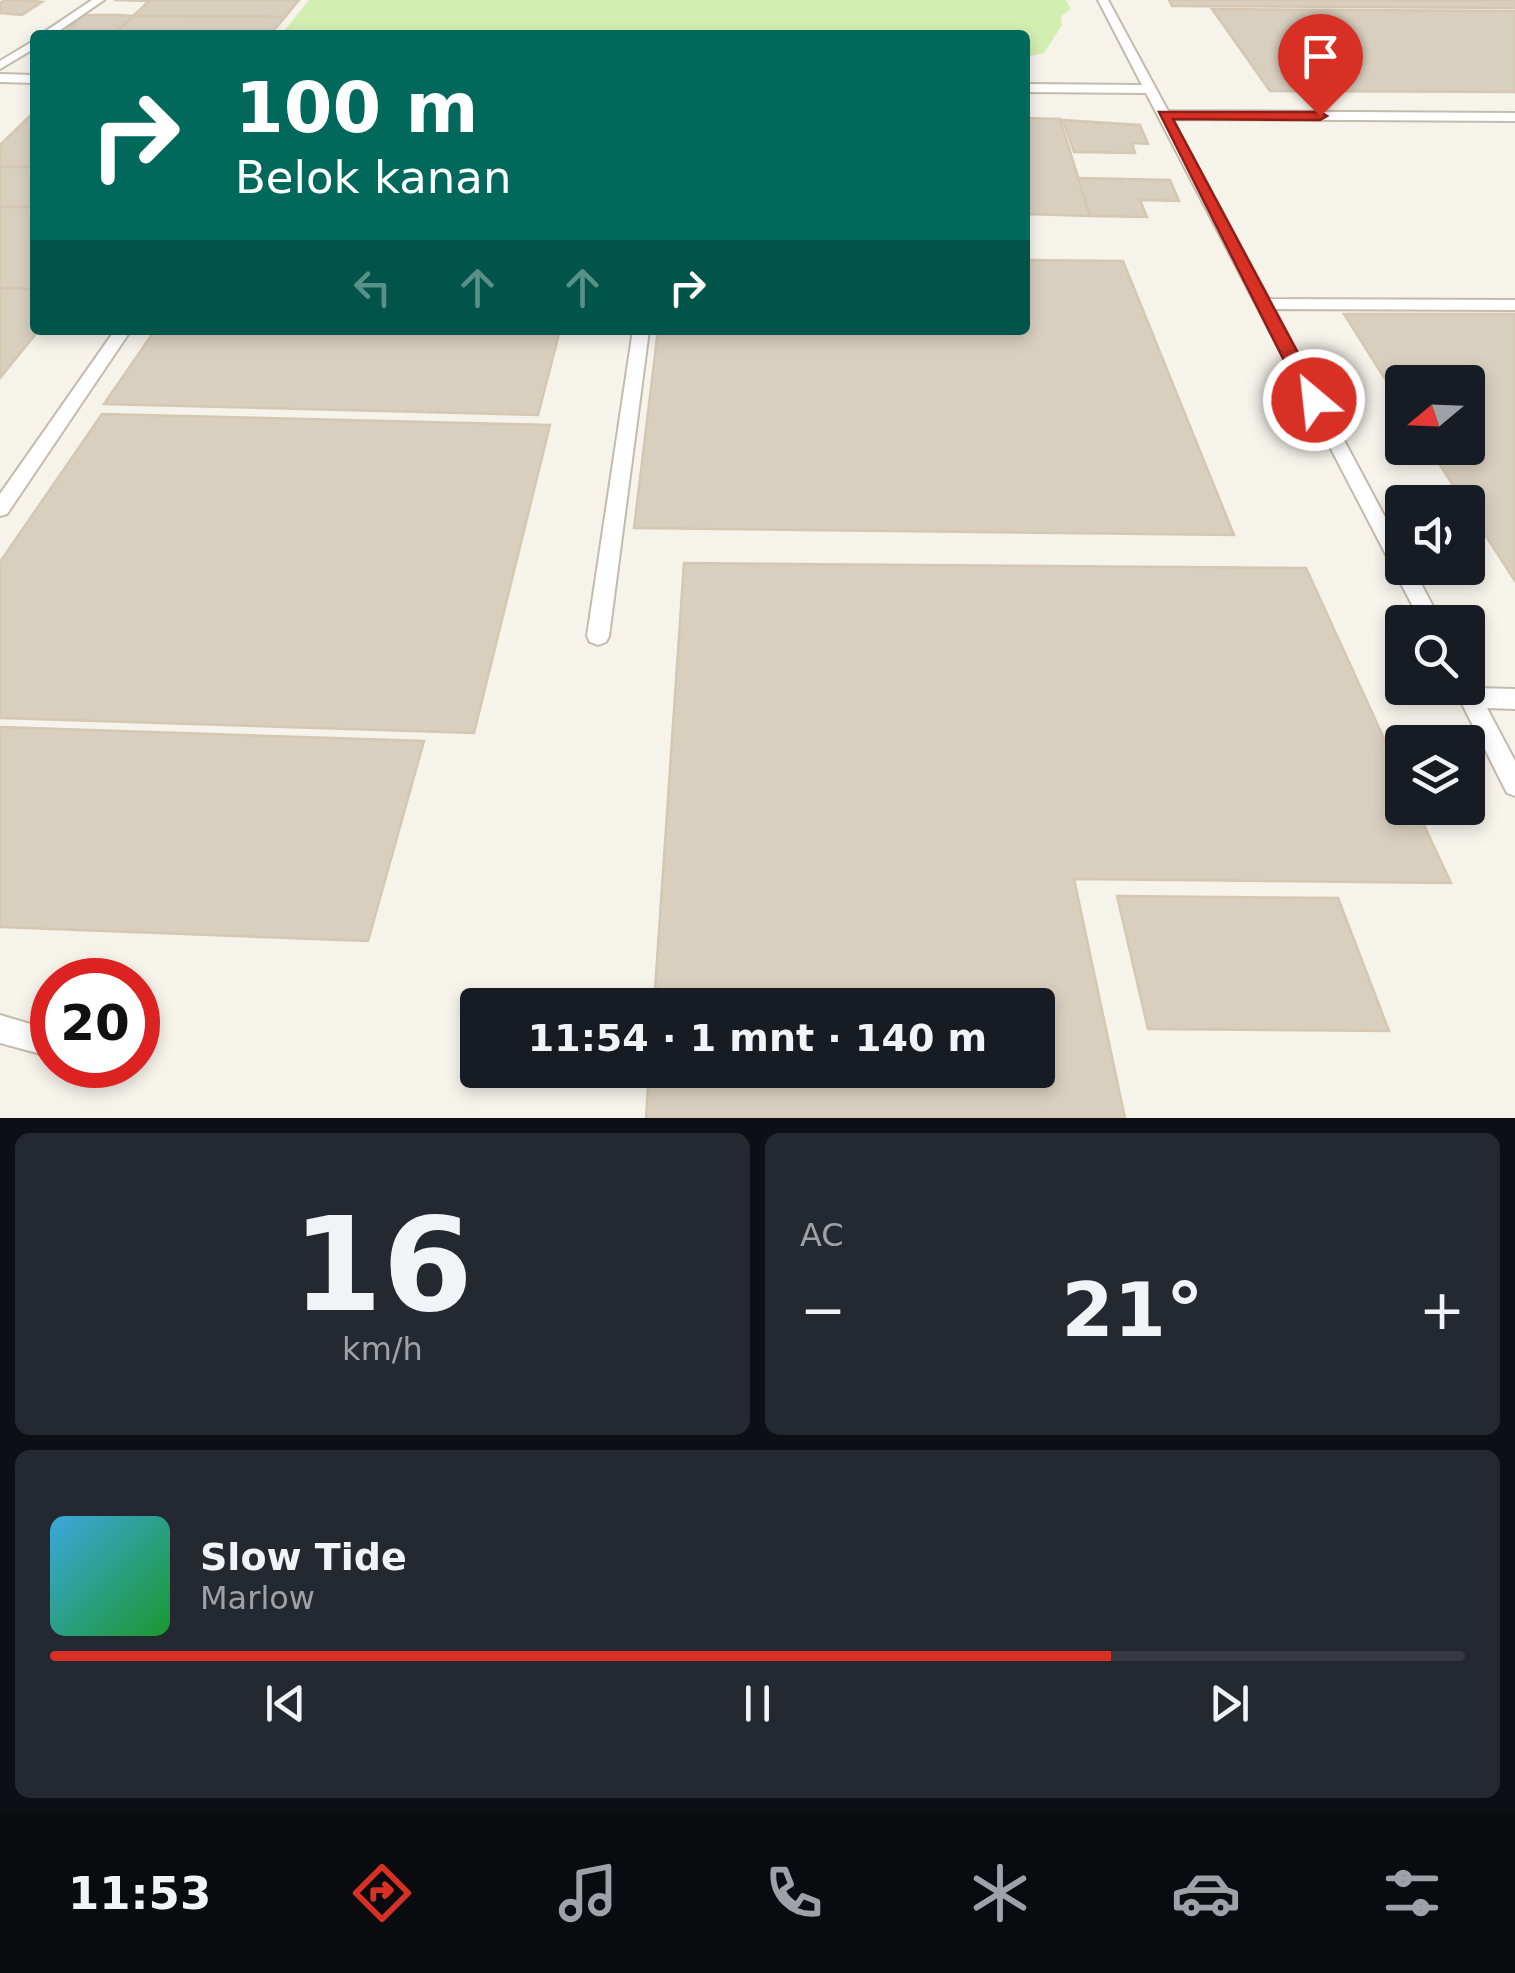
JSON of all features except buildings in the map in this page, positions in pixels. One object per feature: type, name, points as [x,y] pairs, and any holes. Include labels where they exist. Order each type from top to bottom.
[{"type":"lane","points":[[53,30],[98,0]]},
{"type":"lane","points":[[1104,0],[1422,605]]},
{"type":"lane","points":[[0,66],[30,45]]},
{"type":"lane","points":[[0,78],[30,79]]},
{"type":"lane","points":[[1030,88],[1151,89]]},
{"type":"lane","points":[[1164,114],[1515,117]]},
{"type":"lane","points":[[1263,304],[1515,305]]},
{"type":"lane","points":[[0,509],[121,335]]},
{"type":"lane","points":[[598,636],[640,335]]},
{"type":"lane","points":[[1485,695],[1515,699]]},
{"type":"lane","points":[[1474,705],[1515,785]]},
{"type":"lane","points":[[0,1030],[30,1037]]},
{"type":"green space","points":[[309,0],[1066,0],[1071,9],[1061,16],[1062,25],[1044,53],[1030,56],[1030,30],[285,30]]},
{"type":"route","points":[[1314,400],[1164,114],[1320,116]]}]
